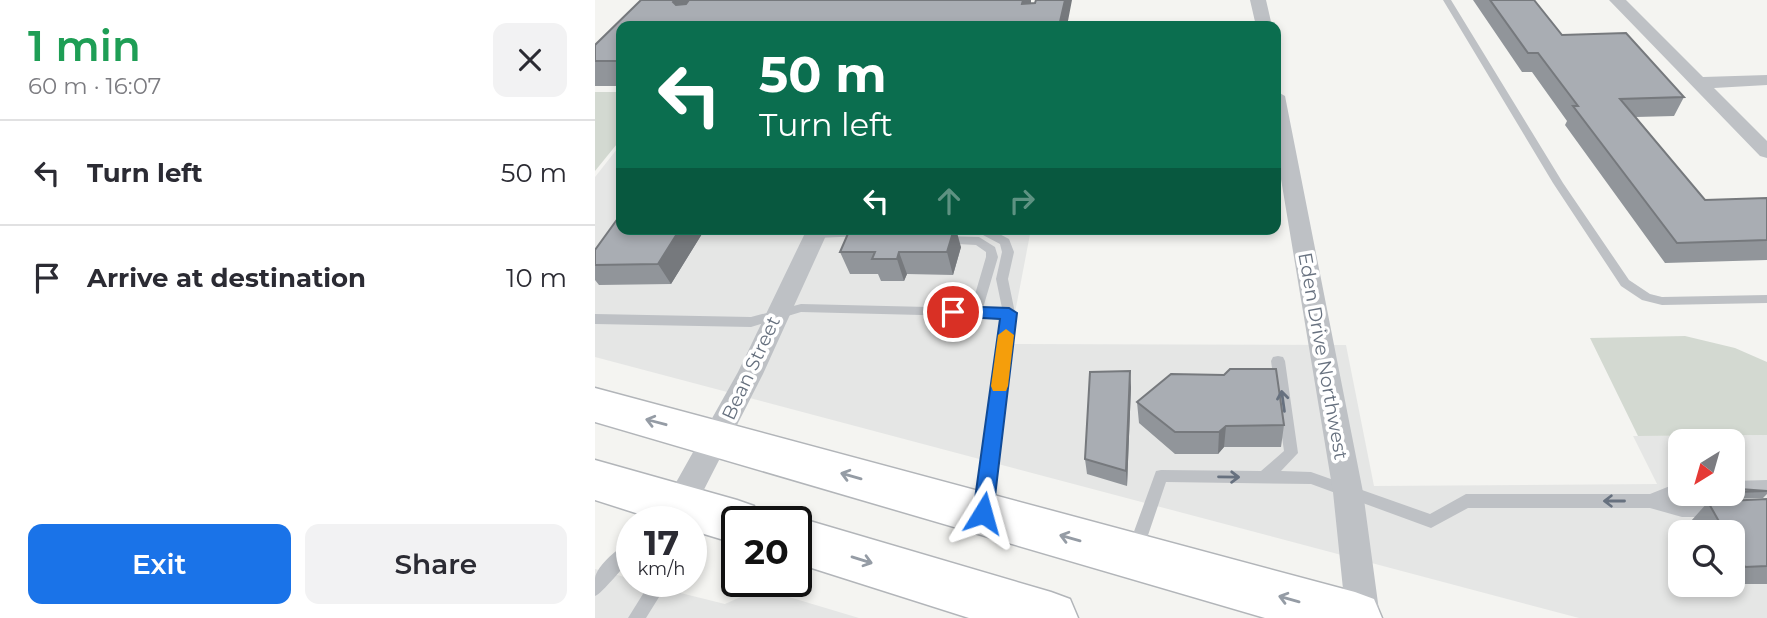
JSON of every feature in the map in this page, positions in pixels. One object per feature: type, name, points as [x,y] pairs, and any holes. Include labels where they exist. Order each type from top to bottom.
[{"type":"main road","points":[[595,405],[1355,618]]},
{"type":"main road","points":[[595,480],[651,506]]},
{"type":"main road","points":[[812,545],[1051,618]]},
{"type":"street","points":[[1258,0],[1262,21]]},
{"type":"street","points":[[1617,0],[1767,152]]},
{"type":"street","points":[[1698,83],[1767,80]]},
{"type":"street","name":"Eden Drive Northwest","points":[[1281,124],[1348,492],[1363,618]]},
{"type":"street","name":"Bean Street","points":[[678,506],[718,438],[816,235]]},
{"type":"lane","points":[[1447,0],[1558,183],[1625,283],[1646,297],[1662,300],[1767,299]]},
{"type":"lane","points":[[858,235],[866,239],[875,235]]},
{"type":"lane","points":[[931,235],[979,242],[991,250],[992,257],[976,312]]},
{"type":"lane","points":[[983,513],[1009,313],[1002,279],[1008,251],[1005,242],[992,235]]},
{"type":"lane","points":[[595,319],[751,321],[801,308],[1009,313]]},
{"type":"lane","points":[[1263,478],[1291,453],[1277,361]]},
{"type":"lane","points":[[1133,555],[1161,476],[1311,478],[1431,522],[1466,501],[1650,501],[1682,510],[1734,509]]},
{"type":"lane","points":[[1745,488],[1767,487]]},
{"type":"lane","points":[[1650,501],[1668,494]]},
{"type":"lane","points":[[595,588],[616,562]]},
{"type":"lane","points":[[636,618],[650,597]]},
{"type":"shaded area","points":[[595,92],[616,92],[616,145],[595,171]]},
{"type":"shaded area","points":[[616,150],[616,235],[1030,235],[1009,344],[1346,345],[1374,486],[1657,484],[1633,436],[1668,436],[1668,506],[1745,506],[1745,435],[1767,435],[1767,618],[1579,618],[595,357],[595,177]]},
{"type":"shaded area","points":[[1685,336],[1735,348],[1767,362],[1767,435],[1745,435],[1745,429],[1668,429],[1668,436],[1638,436],[1590,338]]},
{"type":"shaded area","points":[[595,569],[616,575],[616,597],[697,597],[725,604],[741,597],[789,597],[859,618],[595,618]]},
{"type":"building","points":[[641,0],[675,0],[673,2],[676,5],[686,4],[689,0],[1023,0],[1022,4],[1035,3],[1036,0],[1065,0],[1060,21],[620,21]]},
{"type":"building","points":[[1490,0],[1534,0],[1562,35],[1626,33],[1684,97],[1620,99],[1705,200],[1767,198],[1767,240],[1677,243],[1573,106],[1578,106],[1538,53],[1528,53]]},
{"type":"building","points":[[616,24],[616,61],[595,61],[595,45]]},
{"type":"building","points":[[616,221],[616,235],[676,235],[658,264],[595,265],[595,250]]},
{"type":"building","points":[[847,235],[952,235],[947,252],[899,252],[897,259],[872,259],[875,252],[840,252]]},
{"type":"building","points":[[1230,369],[1276,369],[1284,425],[1226,426],[1219,432],[1175,432],[1137,402],[1171,374],[1224,375]]},
{"type":"building","points":[[1130,371],[1126,471],[1085,459],[1090,372]]},
{"type":"building","points":[[1767,499],[1767,566],[1745,567],[1745,520],[1718,520],[1710,506],[1745,506],[1745,500]]},
{"type":"slow traffic","points":[[1000,386],[1006,335]]},
{"type":"route","points":[[953,312],[1009,313],[983,513]]}]
